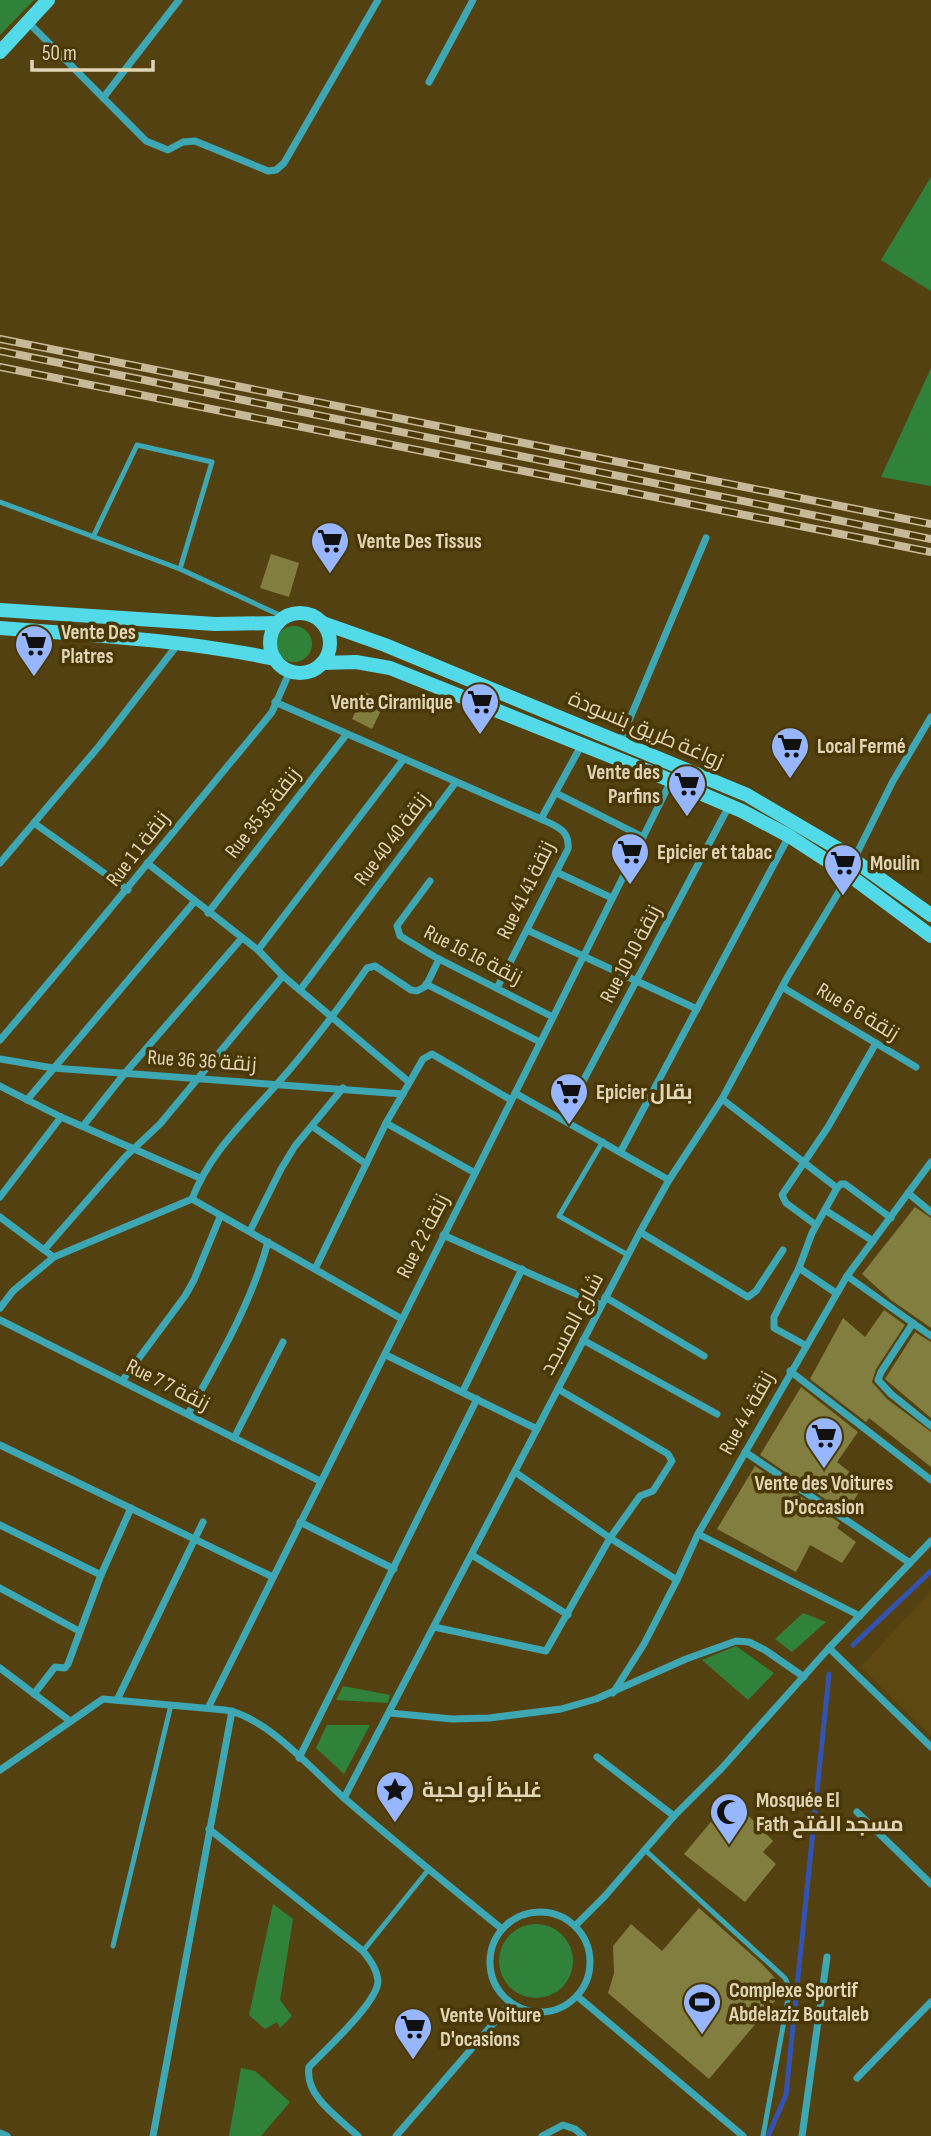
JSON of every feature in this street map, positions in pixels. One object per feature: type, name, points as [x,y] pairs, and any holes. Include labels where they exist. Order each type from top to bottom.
[{"type":"main road","points":[[0,52],[48,0]]},
{"type":"main road","points":[[0,610],[215,624],[281,620],[293,614],[307,614],[323,624],[330,643],[328,654],[322,663],[305,672],[290,671],[275,659],[218,647],[0,628]]},
{"type":"main road","points":[[275,659],[271,640],[281,620]]},
{"type":"main road","name":"زواغة طريق بنسودة","points":[[323,624],[385,645],[747,795],[854,859],[931,915]]},
{"type":"main road","name":"زواغة طريق بنسودة","points":[[322,663],[356,662],[390,668],[729,806],[789,836],[849,875],[931,936]]},
{"type":"street","points":[[103,98],[179,0]]},
{"type":"street","points":[[27,20],[146,141],[163,150],[195,141],[268,171],[276,170],[284,163],[378,0]]},
{"type":"street","points":[[429,82],[473,0]]},
{"type":"street","points":[[620,742],[706,538]]},
{"type":"street","points":[[0,863],[100,745],[178,643]]},
{"type":"street","name":"Rue 1 زنقة 1","points":[[0,1040],[128,890],[147,863],[272,712],[290,671]]},
{"type":"street","points":[[275,702],[456,782]]},
{"type":"street","points":[[854,859],[893,781],[931,717]]},
{"type":"street","name":"Rue 35 زنقة 35","points":[[208,913],[346,735]]},
{"type":"street","name":"Rue 41 زنقة 41","points":[[497,988],[568,849],[569,841],[561,828],[541,819],[582,744]]},
{"type":"street","points":[[258,950],[403,760]]},
{"type":"street","name":"Rue 2 زنقة 2","points":[[208,1708],[678,766]]},
{"type":"street","name":"Rue 40 زنقة 40","points":[[300,990],[456,782],[541,819]]},
{"type":"street","points":[[556,793],[643,837]]},
{"type":"street","name":"Rue 10 زنقة 10","points":[[563,1119],[729,806]]},
{"type":"street","points":[[34,823],[128,890]]},
{"type":"street","points":[[621,1151],[789,836]]},
{"type":"street","points":[[147,863],[258,950],[283,976],[409,1083]]},
{"type":"street","points":[[556,872],[612,898]]},
{"type":"street","name":"شارع المسجد","points":[[344,1798],[640,1232],[669,1180],[722,1099],[782,987],[849,875]]},
{"type":"street","name":"Rue 16 زنقة 16","points":[[430,881],[399,923],[397,932],[400,936],[553,1017]]},
{"type":"street","points":[[27,1100],[195,901]]},
{"type":"street","points":[[527,930],[697,1009]]},
{"type":"street","points":[[83,1126],[125,1073],[242,938]]},
{"type":"street","points":[[0,1308],[13,1292],[54,1257],[191,1199],[200,1178],[221,1145],[332,1018],[370,965],[380,968],[411,990],[417,991],[426,984],[439,959]]},
{"type":"street","points":[[44,1250],[125,1157],[135,1150],[199,1080],[283,976]]},
{"type":"street","points":[[426,984],[540,1042]]},
{"type":"street","name":"Rue 6 زنقة 6","points":[[782,987],[916,1068]]},
{"type":"street","points":[[816,1225],[786,1203],[782,1195],[828,1127],[876,1043]]},
{"type":"street","points":[[315,1269],[386,1124],[423,1059],[432,1054],[563,1119],[669,1180]]},
{"type":"street","name":"Rue 36 زنقة 36","points":[[0,1059],[53,1068],[403,1094]]},
{"type":"street","points":[[0,1086],[61,1117],[200,1178]]},
{"type":"street","points":[[250,1231],[295,1146],[343,1088]]},
{"type":"street","points":[[722,1099],[837,1188]]},
{"type":"street","points":[[0,1197],[61,1117]]},
{"type":"street","points":[[386,1124],[475,1173]]},
{"type":"street","points":[[313,1127],[366,1164]]},
{"type":"street","name":"Rue 4 زنقة 4","points":[[613,1693],[644,1644],[698,1534],[846,1276],[931,1162]]},
{"type":"street","points":[[805,1345],[780,1333],[772,1323],[799,1268],[816,1225],[837,1188],[845,1184],[891,1218]]},
{"type":"street","points":[[908,1194],[931,1212]]},
{"type":"street","points":[[191,1199],[402,1319]]},
{"type":"street","points":[[825,1210],[873,1241]]},
{"type":"street","points":[[0,1217],[54,1257]]},
{"type":"street","points":[[122,1381],[190,1288],[220,1217]]},
{"type":"street","points":[[640,1232],[748,1297],[756,1291],[783,1250]]},
{"type":"street","points":[[443,1235],[601,1305]]},
{"type":"street","points":[[188,1414],[247,1304],[261,1270],[268,1242]]},
{"type":"street","points":[[799,1268],[836,1293]]},
{"type":"street","points":[[463,1391],[522,1269]]},
{"type":"street","points":[[846,1276],[931,1336]]},
{"type":"street","points":[[606,1297],[704,1356]]},
{"type":"street","name":"Rue 7 زنقة 7","points":[[0,1320],[320,1481]]},
{"type":"street","points":[[913,1323],[878,1380],[931,1426]]},
{"type":"street","points":[[583,1339],[718,1414]]},
{"type":"street","points":[[234,1437],[283,1342]]},
{"type":"street","points":[[386,1355],[537,1429]]},
{"type":"street","points":[[790,1371],[931,1480]]},
{"type":"street","points":[[434,1627],[543,1652],[568,1615],[610,1538],[640,1496],[653,1492],[672,1461],[671,1457],[558,1389]]},
{"type":"street","points":[[299,1758],[477,1399]]},
{"type":"street","points":[[0,1445],[273,1577]]},
{"type":"street","points":[[745,1452],[910,1563]]},
{"type":"street","points":[[515,1472],[610,1538],[677,1580]]},
{"type":"street","points":[[34,1694],[51,1670],[55,1667],[65,1668],[68,1664],[101,1574],[131,1508]]},
{"type":"street","points":[[113,1700],[203,1522]]},
{"type":"street","points":[[300,1522],[394,1569]]},
{"type":"street","points":[[0,1525],[101,1574]]},
{"type":"street","points":[[698,1534],[860,1616]]},
{"type":"street","points":[[575,1926],[829,1648],[931,1541]]},
{"type":"street","points":[[472,1555],[568,1615]]},
{"type":"street","points":[[0,1588],[79,1631]]},
{"type":"street","points":[[390,1713],[452,1719],[489,1718],[561,1709],[613,1693],[687,1659],[736,1641],[749,1642],[765,1650],[804,1677]]},
{"type":"street","points":[[829,1648],[931,1747]]},
{"type":"street","points":[[0,1668],[70,1721]]},
{"type":"street","points":[[0,1770],[99,1701],[208,1708],[249,1716],[502,1929]]},
{"type":"street","points":[[153,2136],[233,1711]]},
{"type":"street","points":[[597,1757],[674,1816]]},
{"type":"street","points":[[857,1812],[931,1884]]},
{"type":"street","points":[[209,1829],[363,1951],[374,1965],[378,1982],[373,1998],[309,2067],[307,2076],[310,2087],[318,2097],[358,2136]]},
{"type":"street","points":[[538,1912],[557,1915],[575,1926],[586,1942],[590,1961],[587,1980],[577,1996],[561,2007],[543,2012],[525,2010],[511,2003],[496,1985],[490,1966],[492,1947],[502,1929],[518,1917],[538,1912]]},
{"type":"street","points":[[802,2136],[827,1957]]},
{"type":"street","points":[[577,1996],[743,2136]]},
{"type":"street","points":[[858,2078],[931,2002]]},
{"type":"street","points":[[396,2136],[511,2003]]},
{"type":"street","points":[[542,2136],[563,2125],[575,2129],[583,2136]]},
{"type":"street","points":[[0,2133],[7,2136]]},
{"type":"lane","points":[[93,537],[137,445],[212,463],[180,569]]},
{"type":"lane","points":[[0,502],[180,569],[281,620]]},
{"type":"lane","points":[[603,1141],[559,1216],[628,1255]]},
{"type":"lane","points":[[113,1946],[171,1705]]},
{"type":"lane","points":[[645,1850],[785,1978],[790,1988],[763,2136]]},
{"type":"lane","points":[[363,1951],[429,1869]]},
{"type":"shaded area","points":[[931,1591],[931,1736],[861,1667]]},
{"type":"green space","points":[[0,0],[34,0],[0,35]]},
{"type":"green space","points":[[931,177],[931,291],[881,260]]},
{"type":"green space","points":[[931,368],[931,486],[881,477]]},
{"type":"green space","points":[[294,626],[306,632],[312,644],[306,656],[294,662],[282,656],[276,644],[282,632]]},
{"type":"green space","points":[[803,1613],[826,1622],[792,1652],[775,1639]]},
{"type":"green space","points":[[736,1646],[774,1673],[748,1700],[702,1660]]},
{"type":"green space","points":[[343,1686],[390,1695],[388,1703],[336,1700]]},
{"type":"green space","points":[[327,1725],[370,1725],[344,1774],[316,1748]]},
{"type":"green space","points":[[273,1904],[293,1919],[280,2000],[292,2016],[280,2028],[277,2022],[265,2029],[249,2015]]},
{"type":"green space","points":[[529,1924],[543,1924],[557,1930],[567,1940],[573,1961],[567,1982],[557,1992],[543,1998],[529,1998],[515,1992],[505,1982],[499,1968],[499,1954],[505,1940],[515,1930]]},
{"type":"green space","points":[[241,2068],[255,2071],[290,2102],[261,2136],[229,2136]]},
{"type":"building","points":[[271,554],[299,563],[289,597],[260,588]]},
{"type":"building","points":[[365,692],[385,702],[372,729],[352,719]]},
{"type":"building","points":[[915,1207],[931,1218],[931,1328],[891,1300],[862,1274]]},
{"type":"building","points":[[884,1310],[905,1325],[876,1369],[872,1382],[887,1399],[931,1432],[931,1467],[869,1418],[866,1422],[810,1379],[843,1318],[865,1337]]},
{"type":"building","points":[[915,1332],[931,1342],[931,1418],[885,1379]]},
{"type":"building","points":[[801,1387],[858,1432],[837,1462],[856,1477],[850,1487],[859,1492],[846,1513],[760,1455]]},
{"type":"building","points":[[755,1466],[840,1523],[837,1528],[856,1542],[842,1563],[810,1545],[796,1572],[717,1529]]},
{"type":"building","name":"Mosquée El Fath مسجد الفتح","points":[[731,1798],[773,1841],[763,1852],[776,1864],[745,1902],[684,1854]]},
{"type":"building","name":"Complexe Sportif Abdelaziz Boutaleb","points":[[699,1908],[762,1964],[785,1989],[709,2079],[608,1993],[614,1973],[613,1946],[631,1924],[662,1951]]},
{"type":"waterway","points":[[853,1645],[931,1571]]},
{"type":"waterway","points":[[768,2136],[786,2095],[829,1674]]},
{"type":"railway","points":[[0,339],[931,524]]},
{"type":"railway","points":[[0,351],[931,539]]},
{"type":"railway","points":[[0,367],[931,552]]},
{"type":"place","name":"Vente Des Tissus","points":[[330,575]]},
{"type":"place","name":"Vente Des Platres","points":[[34,678]]},
{"type":"place","name":"Vente Ciramique","points":[[480,736]]},
{"type":"place","name":"Local Fermé","points":[[790,780]]},
{"type":"place","name":"Vente des Parfins","points":[[687,818]]},
{"type":"place","name":"Epicier et tabac","points":[[630,886]]},
{"type":"place","name":"Moulin","points":[[843,897]]},
{"type":"place","name":"Epicier بقال","points":[[569,1126]]},
{"type":"place","name":"Vente des Voitures D'occasion","points":[[824,1470]]},
{"type":"place","name":"غليظ أبو لحية","points":[[395,1824]]},
{"type":"place","name":"Mosquée El Fath مسجد الفتح","points":[[729,1846]]},
{"type":"place","name":"Complexe Sportif Abdelaziz Boutaleb","points":[[702,2036]]},
{"type":"place","name":"Vente Voiture D'ocasions","points":[[413,2061]]}]
